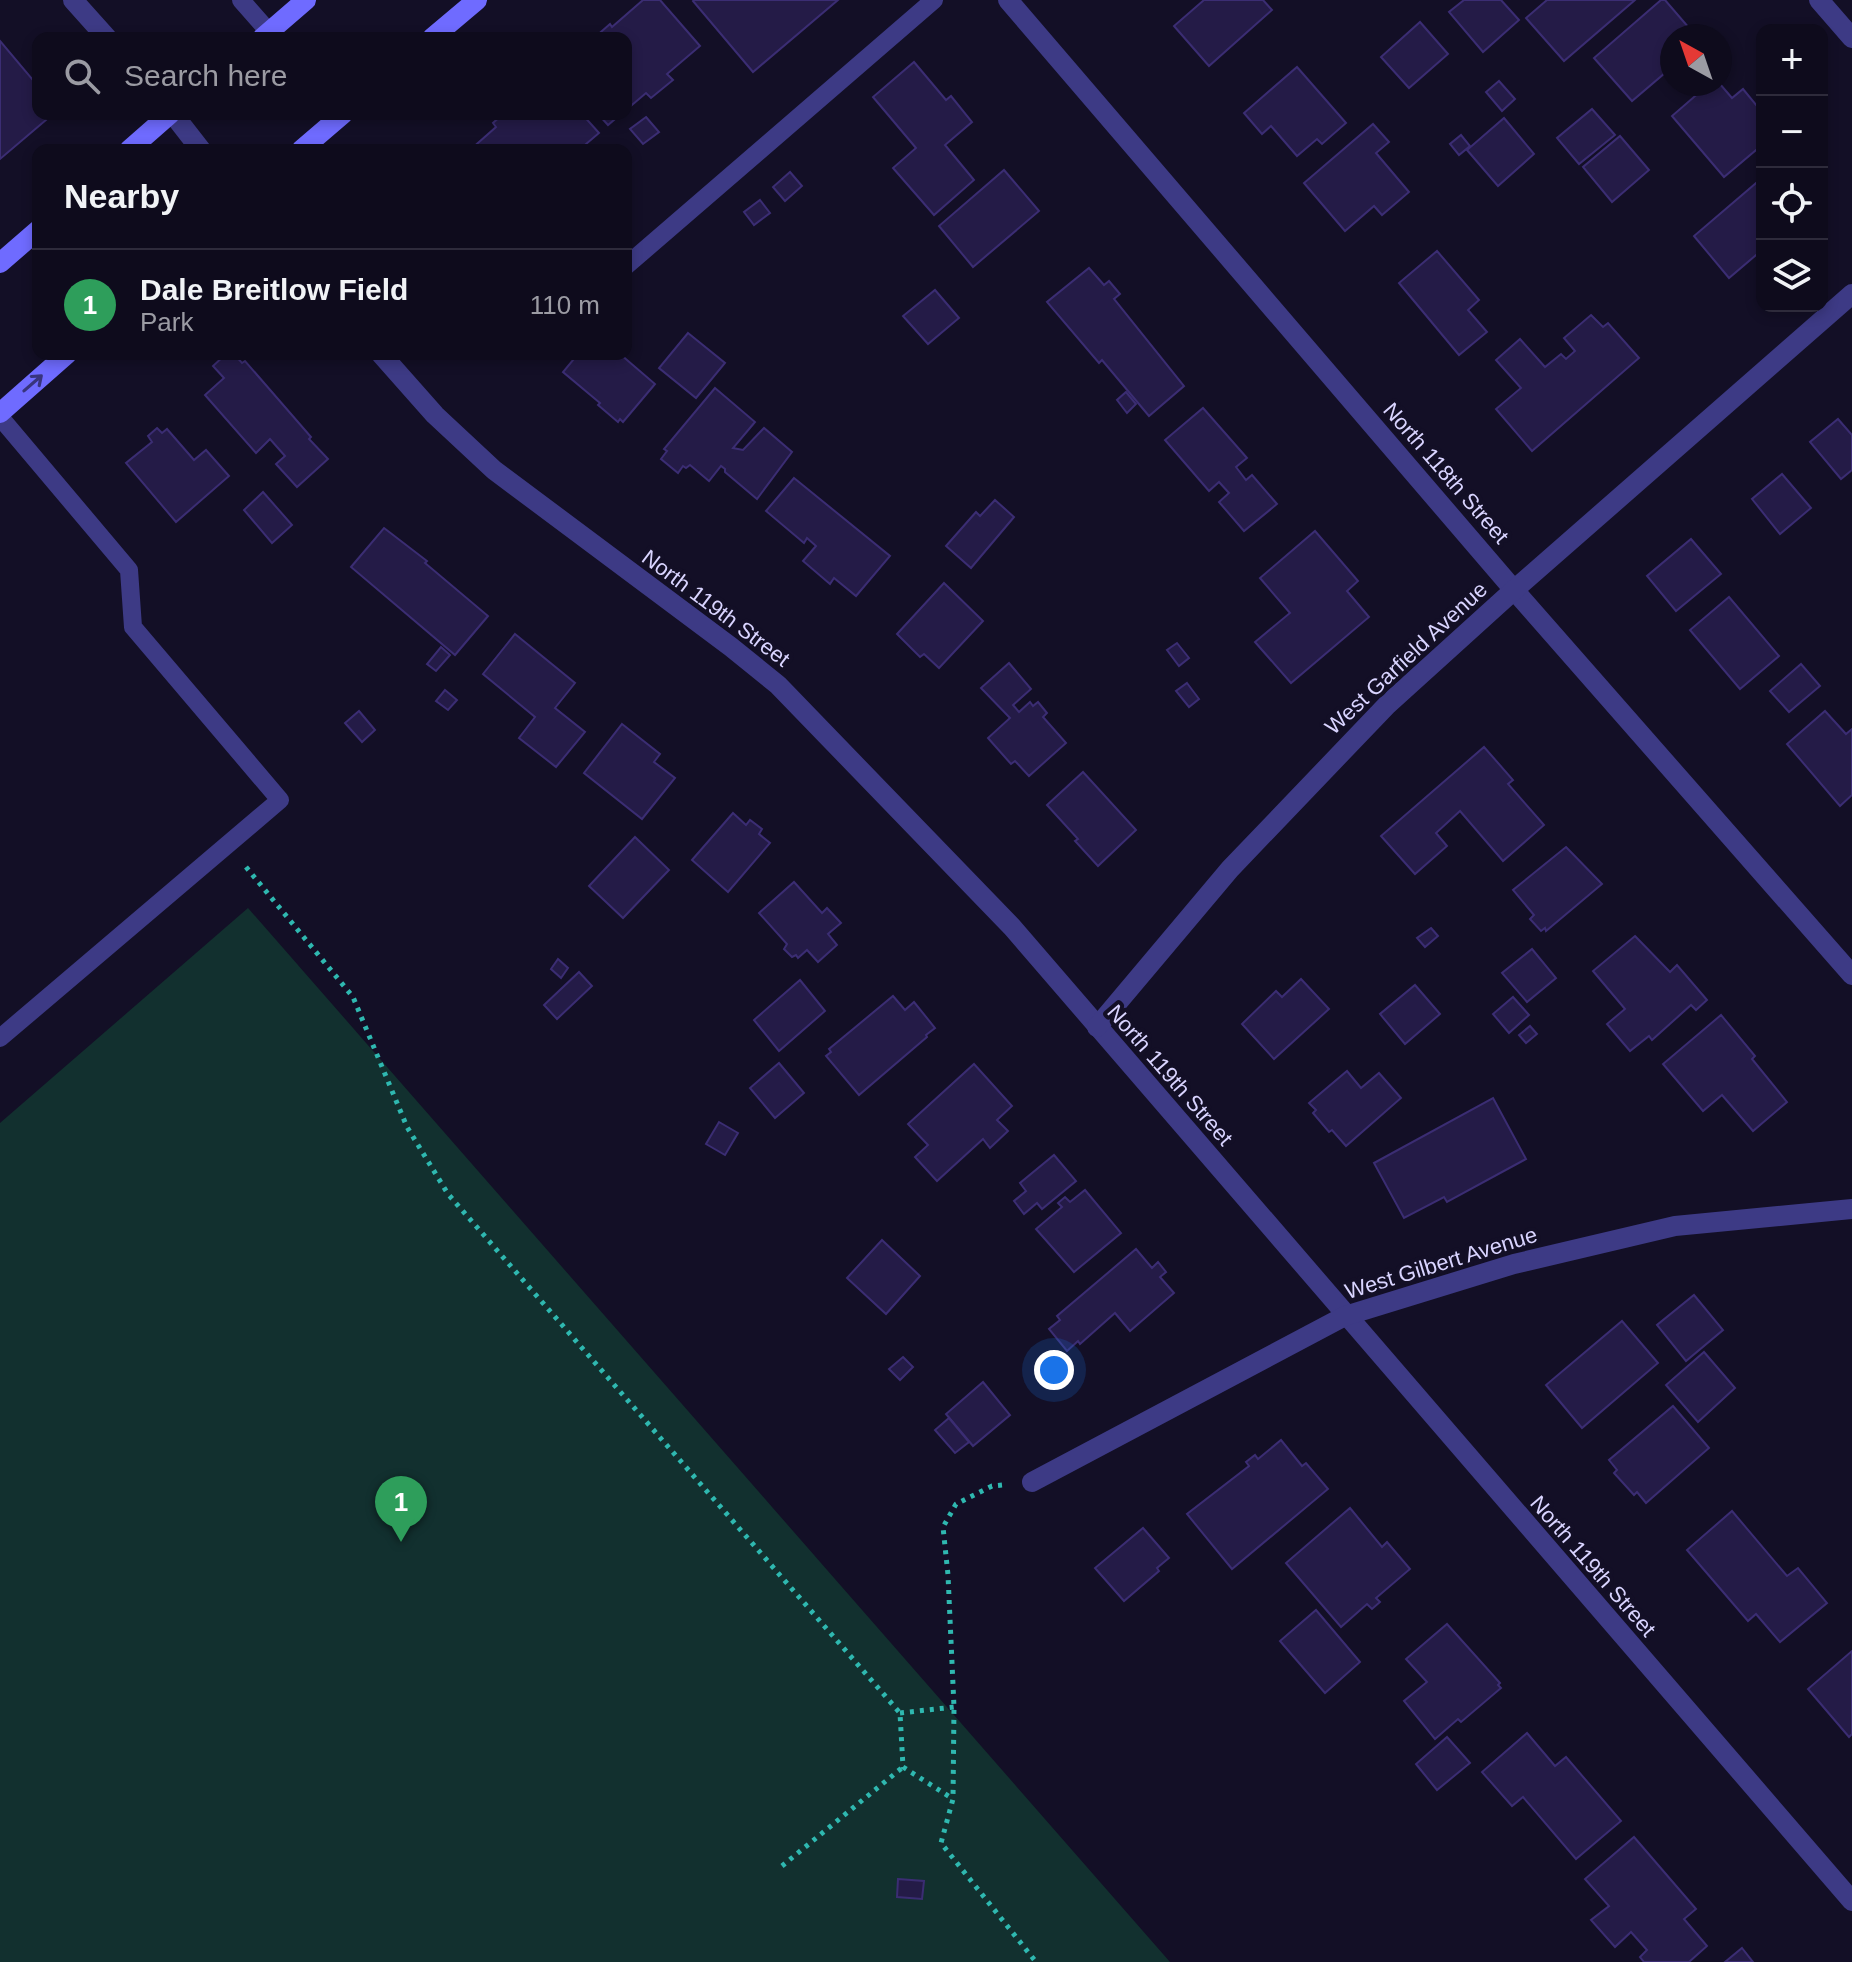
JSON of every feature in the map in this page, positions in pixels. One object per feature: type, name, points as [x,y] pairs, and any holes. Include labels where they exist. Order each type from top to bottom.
[{"type":"main road","points":[[269,32],[306,0]]},
{"type":"main road","points":[[439,32],[477,0]]},
{"type":"main road","points":[[136,144],[165,120]]},
{"type":"main road","points":[[308,144],[336,120]]},
{"type":"main road","points":[[0,263],[32,235]]},
{"type":"main road","points":[[0,415],[60,360]]},
{"type":"street","points":[[73,0],[102,32]]},
{"type":"street","name":"North 118th Street","points":[[1008,0],[1514,590],[1852,975]]},
{"type":"street","points":[[1819,0],[1852,38]]},
{"type":"street","points":[[177,120],[196,144]]},
{"type":"street","name":"West Garfield Avenue","points":[[1097,1027],[1230,869],[1387,705],[1852,294]]},
{"type":"street","name":"North 119th Street","points":[[386,360],[435,415],[494,470],[778,685],[1012,927],[1852,1901]]},
{"type":"street","name":"West Gilbert Avenue","points":[[1032,1482],[1345,1316],[1514,1264],[1675,1226],[1852,1209]]},
{"type":"lane","points":[[241,0],[264,32]]},
{"type":"lane","points":[[632,261],[934,0]]},
{"type":"lane","points":[[0,415],[129,570],[133,627],[280,800],[0,1038]]},
{"type":"path","points":[[227,845],[353,997],[407,1127],[448,1194],[900,1713],[903,1767]]},
{"type":"path","points":[[1032,1482],[992,1486],[956,1504],[943,1527],[954,1707],[953,1799],[941,1843],[1036,1962]]},
{"type":"path","points":[[900,1713],[954,1707]]},
{"type":"path","points":[[903,1767],[953,1799]]},
{"type":"path","points":[[782,1866],[903,1767]]},
{"type":"green space","points":[[248,908],[1170,1962],[0,1962],[0,1123]]},
{"type":"building","points":[[643,0],[660,0],[700,46],[667,74],[673,80],[651,98],[646,93],[632,105],[632,32],[601,32],[610,24],[612,27]]},
{"type":"building","points":[[694,0],[838,0],[753,72]]},
{"type":"building","points":[[1204,0],[1263,0],[1272,10],[1209,66],[1174,26]]},
{"type":"building","points":[[1464,0],[1501,0],[1519,20],[1483,52],[1449,12]]},
{"type":"building","points":[[1547,0],[1635,0],[1564,61],[1526,18]]},
{"type":"building","points":[[1661,0],[1665,0],[1686,24],[1660,24],[1660,77],[1632,101],[1594,58]]},
{"type":"building","points":[[1420,22],[1448,54],[1409,88],[1381,57]]},
{"type":"building","points":[[0,41],[32,79],[32,120],[46,120],[0,159]]},
{"type":"building","points":[[914,62],[946,100],[951,96],[972,122],[945,145],[974,180],[934,215],[893,168],[916,148],[873,97]]},
{"type":"building","points":[[1297,67],[1346,123],[1322,144],[1317,139],[1297,156],[1271,126],[1262,134],[1244,113]]},
{"type":"building","points":[[1499,81],[1515,99],[1502,111],[1486,92]]},
{"type":"building","points":[[1743,89],[1756,105],[1756,150],[1724,177],[1672,116],[1695,96],[1732,98]]},
{"type":"building","points":[[1592,109],[1615,135],[1579,164],[1557,138]]},
{"type":"building","points":[[646,117],[659,132],[643,144],[630,129]]},
{"type":"building","points":[[1504,118],[1534,154],[1498,186],[1467,150]]},
{"type":"building","points":[[496,120],[587,120],[599,133],[586,144],[477,144],[496,127],[493,123]]},
{"type":"building","points":[[1373,124],[1389,142],[1376,153],[1409,192],[1382,215],[1374,206],[1345,231],[1304,183]]},
{"type":"building","points":[[1461,135],[1470,146],[1459,155],[1450,144]]},
{"type":"building","points":[[1620,136],[1649,170],[1612,202],[1583,167]]},
{"type":"building","points":[[1004,170],[1039,211],[973,267],[939,226]]},
{"type":"building","points":[[790,172],[802,186],[785,201],[773,187]]},
{"type":"building","points":[[1756,183],[1756,255],[1729,278],[1694,236]]},
{"type":"building","points":[[760,200],[770,213],[754,225],[744,212]]},
{"type":"building","points":[[1437,251],[1479,300],[1468,310],[1487,332],[1459,355],[1399,283]]},
{"type":"building","points":[[1089,268],[1104,285],[1109,281],[1120,294],[1114,299],[1184,386],[1149,416],[1047,302]]},
{"type":"building","points":[[935,290],[959,318],[928,344],[903,316]]},
{"type":"building","points":[[1591,315],[1603,327],[1608,323],[1639,358],[1532,451],[1496,409],[1521,388],[1496,360],[1520,339],[1545,367],[1561,354],[1566,359],[1575,351],[1564,338]]},
{"type":"building","points":[[688,333],[725,363],[696,398],[659,368]]},
{"type":"building","points":[[220,360],[245,361],[328,459],[297,487],[276,464],[285,456],[270,439],[256,453],[205,395],[224,378],[213,366]]},
{"type":"building","points":[[573,360],[627,360],[655,384],[623,422],[620,419],[618,422],[563,372]]},
{"type":"building","points":[[715,388],[755,422],[733,448],[743,450],[764,428],[792,452],[757,499],[721,466],[709,481],[690,465],[686,468],[683,466],[678,473],[661,459],[667,451],[664,449]]},
{"type":"building","points":[[1126,392],[1136,404],[1127,413],[1117,400]]},
{"type":"building","points":[[1203,408],[1247,458],[1236,467],[1246,480],[1252,475],[1277,504],[1244,531],[1219,502],[1229,493],[1219,482],[1209,491],[1165,440]]},
{"type":"building","points":[[1838,419],[1852,435],[1852,470],[1841,479],[1810,442]]},
{"type":"building","points":[[157,428],[162,433],[167,429],[194,460],[206,450],[229,476],[176,522],[126,463],[152,442],[148,436]]},
{"type":"building","points":[[1782,474],[1811,508],[1780,534],[1752,499]]},
{"type":"building","points":[[794,478],[890,556],[856,596],[834,578],[830,584],[803,561],[816,546],[807,538],[804,543],[766,511]]},
{"type":"building","points":[[263,492],[292,525],[272,543],[244,510]]},
{"type":"building","points":[[995,500],[1014,517],[971,568],[946,546],[976,512],[980,516]]},
{"type":"building","points":[[384,528],[427,561],[425,563],[488,616],[455,655],[351,567]]},
{"type":"building","points":[[1315,531],[1358,581],[1347,591],[1369,617],[1291,683],[1255,642],[1290,613],[1260,578]]},
{"type":"building","points":[[1691,539],[1721,574],[1676,611],[1647,576]]},
{"type":"building","points":[[944,583],[983,621],[939,668],[924,654],[920,657],[897,634]]},
{"type":"building","points":[[1729,597],[1779,656],[1740,689],[1690,630]]},
{"type":"building","points":[[515,634],[575,683],[555,708],[585,732],[556,767],[519,738],[535,717],[483,674]]},
{"type":"building","points":[[1177,643],[1189,658],[1179,666],[1167,650]]},
{"type":"building","points":[[441,647],[450,655],[436,671],[427,664]]},
{"type":"building","points":[[1009,663],[1031,689],[1013,705],[1019,712],[1030,702],[1033,706],[1038,702],[1047,713],[1043,717],[1066,743],[1029,776],[1015,761],[1011,764],[988,738],[1010,718],[981,688]]},
{"type":"building","points":[[1801,664],[1820,686],[1789,712],[1770,691]]},
{"type":"building","points":[[1187,683],[1199,699],[1189,707],[1176,691]]},
{"type":"building","points":[[445,690],[457,700],[448,710],[436,701]]},
{"type":"building","points":[[359,711],[375,730],[362,742],[345,723]]},
{"type":"building","points":[[1825,711],[1846,734],[1852,729],[1852,795],[1840,806],[1787,744]]},
{"type":"building","points":[[622,724],[660,754],[654,762],[675,778],[642,819],[584,773]]},
{"type":"building","points":[[1484,747],[1513,780],[1508,784],[1544,825],[1503,861],[1460,811],[1436,833],[1447,846],[1415,874],[1381,836]]},
{"type":"building","points":[[1083,772],[1136,830],[1098,866],[1047,805]]},
{"type":"building","points":[[733,813],[746,825],[750,820],[762,829],[759,834],[770,843],[728,892],[692,860]]},
{"type":"building","points":[[635,837],[669,870],[623,918],[589,886]]},
{"type":"building","points":[[1566,847],[1602,884],[1546,931],[1545,928],[1541,931],[1530,919],[1534,915],[1513,890]]},
{"type":"building","points":[[794,882],[822,913],[827,908],[841,923],[828,934],[837,945],[818,962],[807,950],[798,958],[796,955],[792,957],[784,949],[787,944],[759,913]]},
{"type":"building","points":[[1431,928],[1438,936],[1425,947],[1417,938]]},
{"type":"building","points":[[1635,936],[1670,972],[1677,965],[1707,1000],[1696,1010],[1691,1005],[1652,1040],[1649,1036],[1630,1051],[1607,1024],[1625,1009],[1593,971]]},
{"type":"building","points":[[1532,949],[1556,978],[1527,1002],[1502,973]]},
{"type":"building","points":[[558,959],[568,968],[561,978],[551,969]]},
{"type":"building","points":[[579,972],[592,986],[557,1019],[544,1005]]},
{"type":"building","points":[[1301,979],[1329,1009],[1274,1059],[1242,1024],[1276,991],[1282,997]]},
{"type":"building","points":[[800,980],[825,1011],[779,1051],[754,1020]]},
{"type":"building","points":[[1415,985],[1440,1014],[1405,1044],[1380,1014]]},
{"type":"building","points":[[893,996],[905,1010],[914,1002],[935,1028],[859,1095],[826,1056],[831,1052],[829,1049]]},
{"type":"building","points":[[1513,997],[1529,1015],[1509,1033],[1493,1014]]},
{"type":"building","points":[[1721,1015],[1787,1102],[1753,1131],[1722,1095],[1703,1111],[1663,1064]]},
{"type":"building","points":[[1530,1026],[1537,1034],[1526,1043],[1519,1035]]},
{"type":"building","points":[[779,1063],[804,1093],[775,1118],[750,1088]]},
{"type":"building","points":[[974,1064],[1012,1106],[997,1120],[1008,1131],[990,1148],[983,1139],[937,1181],[915,1157],[928,1145],[908,1124]]},
{"type":"building","points":[[1347,1071],[1361,1088],[1379,1073],[1401,1098],[1346,1146],[1332,1130],[1329,1132],[1309,1103]]},
{"type":"building","points":[[1493,1098],[1526,1159],[1447,1202],[1444,1197],[1404,1218],[1374,1163]]},
{"type":"building","points":[[719,1122],[738,1133],[725,1155],[706,1144]]},
{"type":"building","points":[[1054,1155],[1076,1181],[1042,1209],[1037,1203],[1024,1214],[1014,1201],[1026,1191],[1020,1183]]},
{"type":"building","points":[[1085,1190],[1121,1233],[1074,1272],[1036,1229],[1062,1207],[1058,1203],[1065,1197],[1070,1202]]},
{"type":"building","points":[[882,1240],[920,1276],[886,1314],[847,1278]]},
{"type":"building","points":[[1136,1249],[1152,1268],[1158,1262],[1166,1272],[1160,1277],[1174,1293],[1130,1331],[1115,1313],[1080,1344],[1078,1341],[1067,1351],[1049,1329],[1060,1320],[1057,1316]]},
{"type":"building","points":[[1694,1295],[1723,1330],[1686,1361],[1657,1325]]},
{"type":"building","points":[[1622,1321],[1658,1363],[1582,1428],[1546,1385]]},
{"type":"building","points":[[1704,1352],[1735,1388],[1698,1422],[1666,1385]]},
{"type":"building","points":[[903,1357],[913,1367],[900,1380],[889,1369]]},
{"type":"building","points":[[983,1382],[1010,1415],[973,1446],[946,1414]]},
{"type":"building","points":[[1673,1406],[1709,1448],[1646,1503],[1614,1473],[1617,1470],[1609,1460]]},
{"type":"building","points":[[949,1418],[969,1442],[955,1453],[935,1430]]},
{"type":"building","points":[[1281,1440],[1302,1466],[1306,1463],[1328,1489],[1232,1569],[1187,1514],[1249,1466],[1246,1462],[1255,1455],[1258,1459]]},
{"type":"building","points":[[1350,1508],[1382,1547],[1387,1542],[1410,1569],[1376,1598],[1380,1602],[1372,1609],[1367,1604],[1341,1627],[1286,1563]]},
{"type":"building","points":[[1732,1511],[1787,1576],[1798,1568],[1827,1603],[1780,1642],[1756,1614],[1748,1621],[1687,1550]]},
{"type":"building","points":[[1143,1528],[1169,1558],[1157,1568],[1159,1571],[1124,1601],[1095,1568]]},
{"type":"building","points":[[1316,1610],[1360,1662],[1325,1693],[1280,1641]]},
{"type":"building","points":[[1447,1624],[1500,1683],[1501,1688],[1461,1722],[1458,1719],[1435,1739],[1404,1701],[1427,1682],[1406,1659]]},
{"type":"building","points":[[1852,1651],[1852,1734],[1849,1737],[1808,1689]]},
{"type":"building","points":[[1527,1733],[1555,1766],[1566,1757],[1621,1821],[1576,1859],[1523,1797],[1512,1806],[1482,1772]]},
{"type":"building","points":[[1447,1737],[1470,1763],[1437,1790],[1416,1764]]},
{"type":"building","points":[[1634,1837],[1696,1909],[1684,1919],[1707,1946],[1689,1962],[1644,1962],[1640,1957],[1647,1950],[1631,1932],[1615,1947],[1591,1920],[1609,1906],[1585,1879]]},
{"type":"building","points":[[898,1879],[924,1881],[922,1899],[897,1897]]},
{"type":"building","points":[[1742,1948],[1753,1962],[1725,1962]]},
{"type":"place","name":"Dale Breitlow Field","points":[[401,1542]]}]
